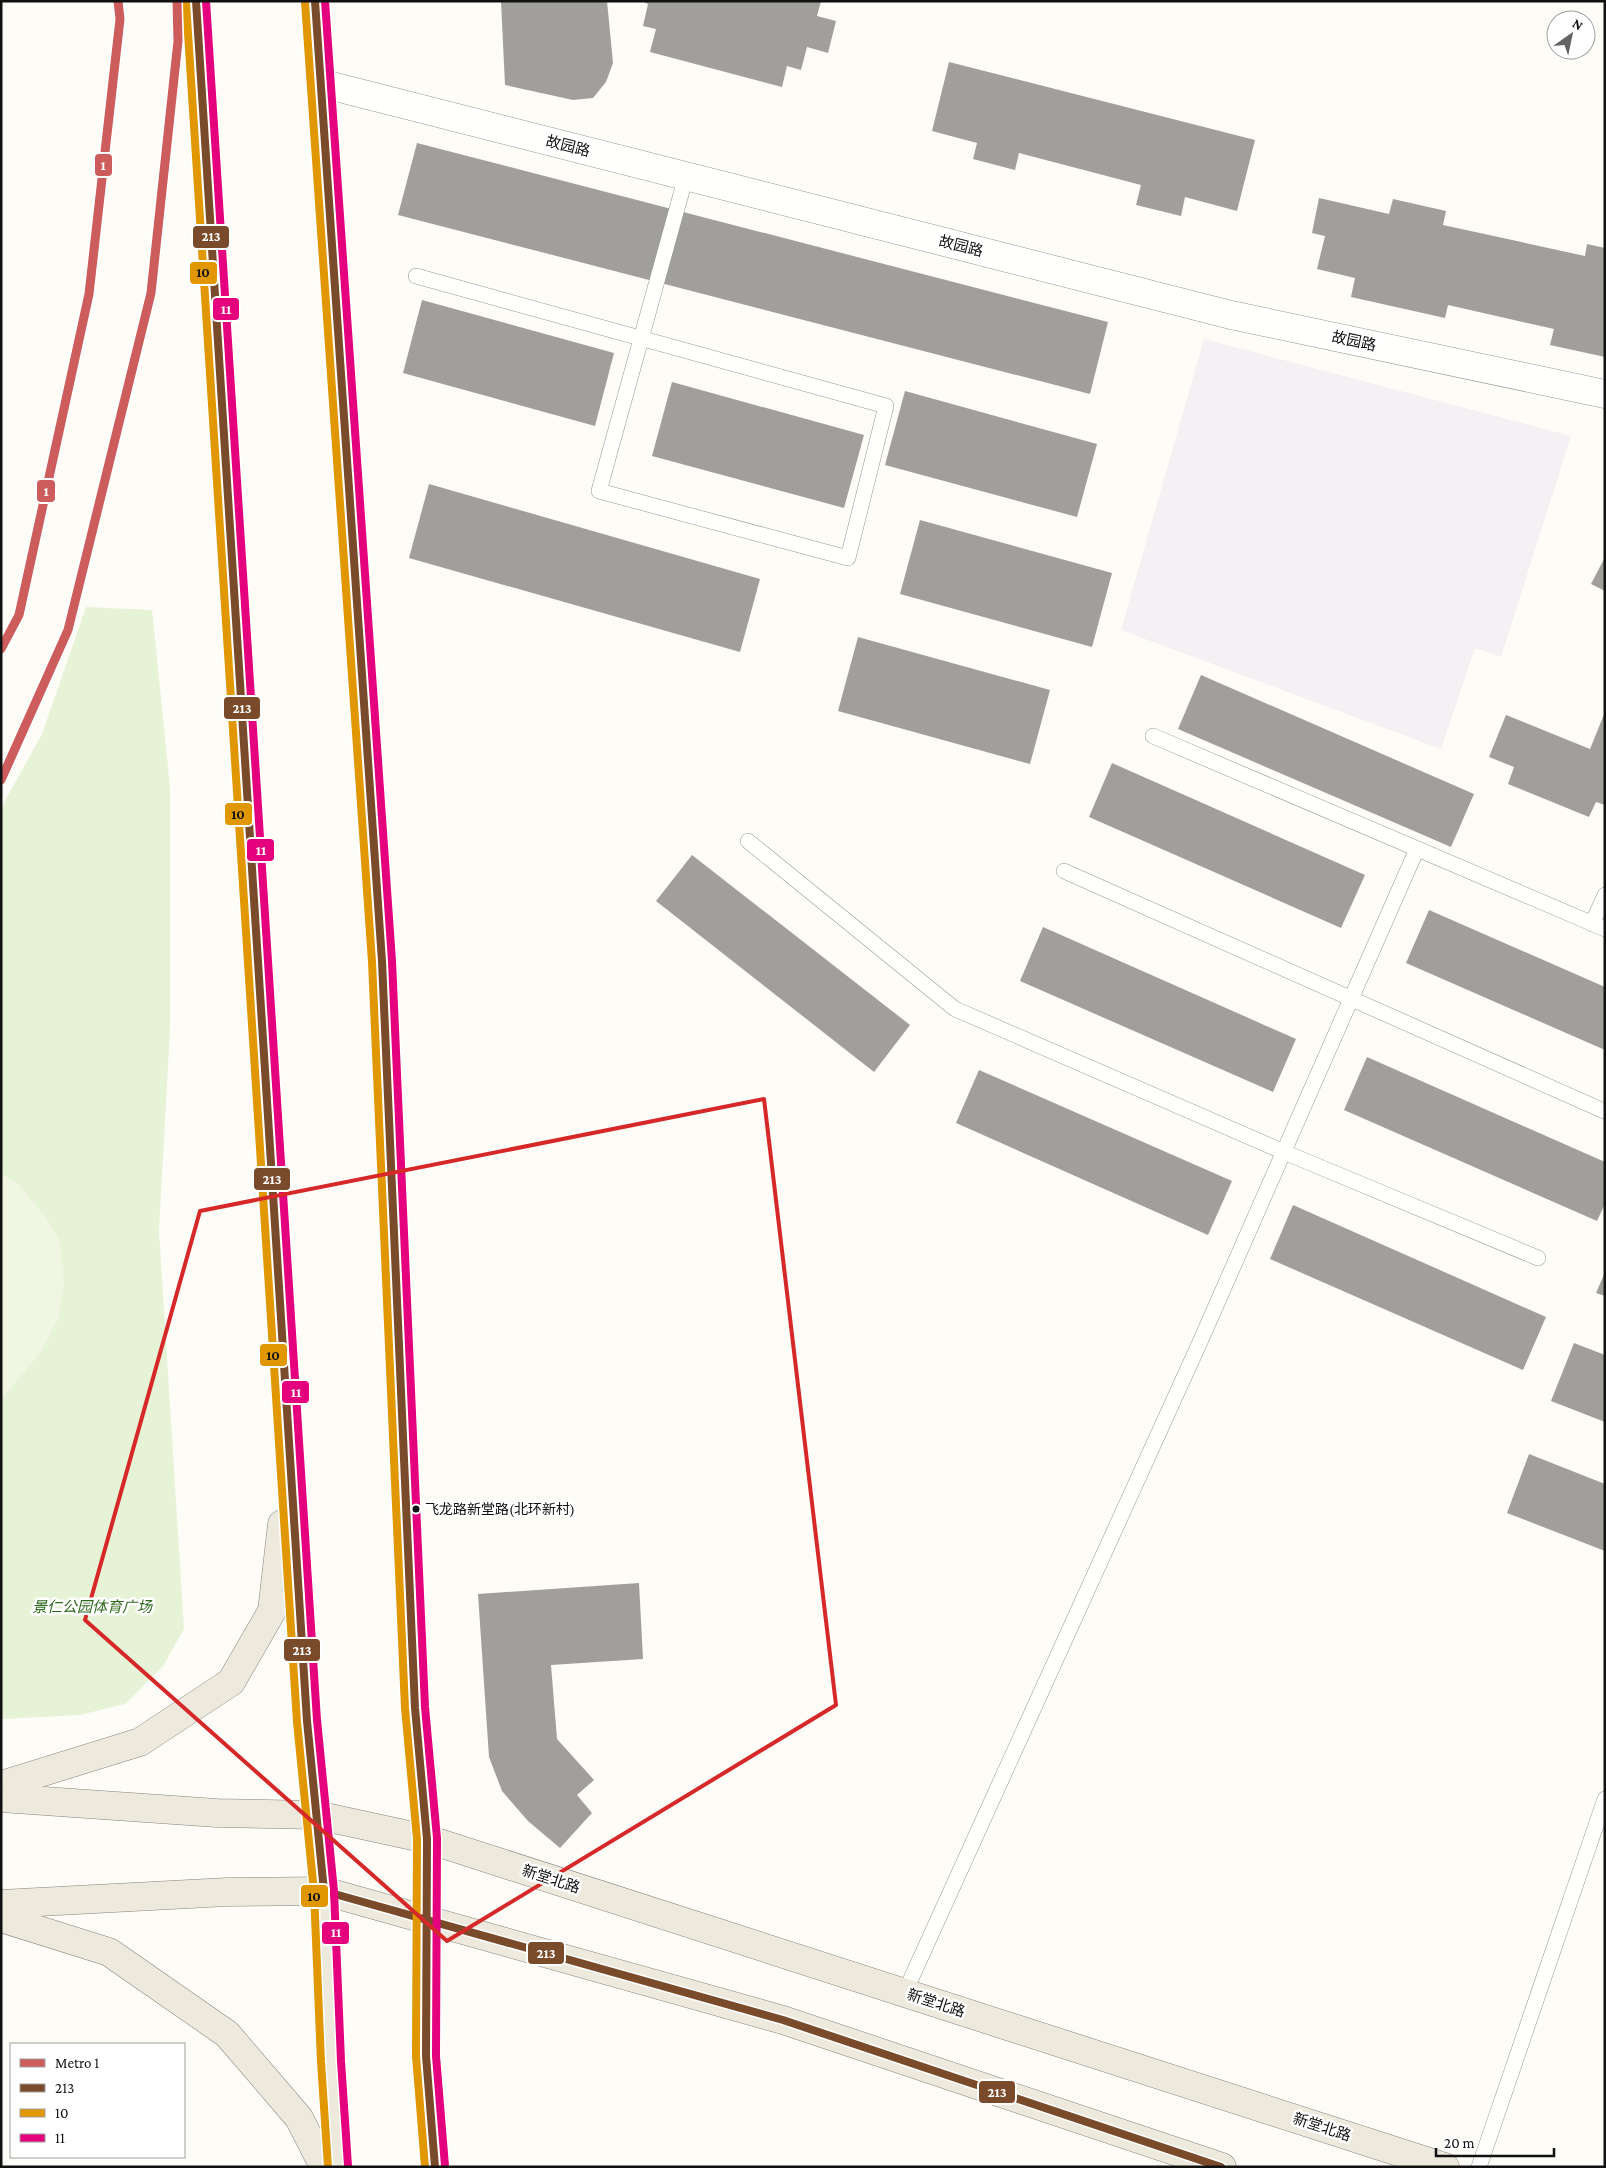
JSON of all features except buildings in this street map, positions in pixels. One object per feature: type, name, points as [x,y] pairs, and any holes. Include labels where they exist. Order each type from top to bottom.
[{"type":"main road","points":[[196,1],[307,1721],[324,1891],[331,2062],[338,2167]]},
{"type":"main road","points":[[315,1],[382,961],[415,1708],[427,1839],[426,2056],[435,2167]]},
{"type":"main road","points":[[1,1785],[140,1742],[231,1682],[272,1611],[290,1451]]},
{"type":"main road","name":"新堂北路","points":[[1,1798],[217,1813],[316,1815],[427,1839],[1445,2167]]},
{"type":"main road","points":[[1,1904],[227,1892],[324,1891],[783,2020],[1222,2167]]},
{"type":"main road","points":[[1,1918],[109,1952],[227,2034],[299,2118],[324,2167]]},
{"type":"street","name":"故园路","points":[[320,83],[1231,315],[1605,394]]},
{"type":"lane","points":[[416,276],[641,338],[886,406],[848,558],[599,491],[641,338],[686,176]]},
{"type":"lane","points":[[1153,736],[1599,927],[1605,895]]},
{"type":"lane","points":[[748,841],[956,1009],[1284,1152],[1538,1258]]},
{"type":"lane","points":[[905,1992],[1044,1687],[1418,849]]},
{"type":"lane","points":[[1064,871],[1604,1111]]},
{"type":"lane","points":[[1479,2167],[1605,1799]]},
{"type":"highlighted area","points":[[764,1099],[836,1705],[447,1941],[85,1620],[200,1211]]},
{"type":"shaded area","points":[[1204,339],[1571,436],[1501,657],[1475,648],[1441,749],[1121,630]]},
{"type":"green space","name":"景仁公园体育广场","points":[[86,607],[152,610],[170,786],[170,1029],[159,1230],[184,1629],[163,1666],[125,1704],[80,1715],[1,1719],[1,808],[42,734]]},
{"type":"green space","points":[[1,1173],[19,1185],[45,1216],[60,1240],[64,1282],[59,1316],[41,1352],[1,1400]]},
{"type":"metro line","name":"1","points":[[1,649],[19,615],[89,294],[120,19],[118,1]]},
{"type":"metro line","name":"1","points":[[1,780],[68,630],[151,293],[178,41],[177,1]]},
{"type":"transit line","name":"213","points":[[196,1],[307,1721],[324,1891],[783,2020],[1221,2167]]},
{"type":"transit line","name":"11","points":[[206,1],[317,1720],[334,1891],[341,2061],[348,2166]]},
{"type":"transit line","name":"213","points":[[315,1],[382,961],[415,1708],[427,1839],[426,2056],[435,2167]]},
{"type":"transit line","name":"11","points":[[325,1],[392,961],[425,1707],[437,1838],[436,2056],[445,2166]]},
{"type":"transit line","name":"10","points":[[186,2],[297,1722],[314,1892],[321,2062],[328,2167]]},
{"type":"transit line","name":"10","points":[[305,2],[372,962],[405,1708],[417,1839],[416,2056],[425,2167]]},
{"type":"place","name":"飞龙路新堂路(北环新村)","points":[[416,1509]]}]
